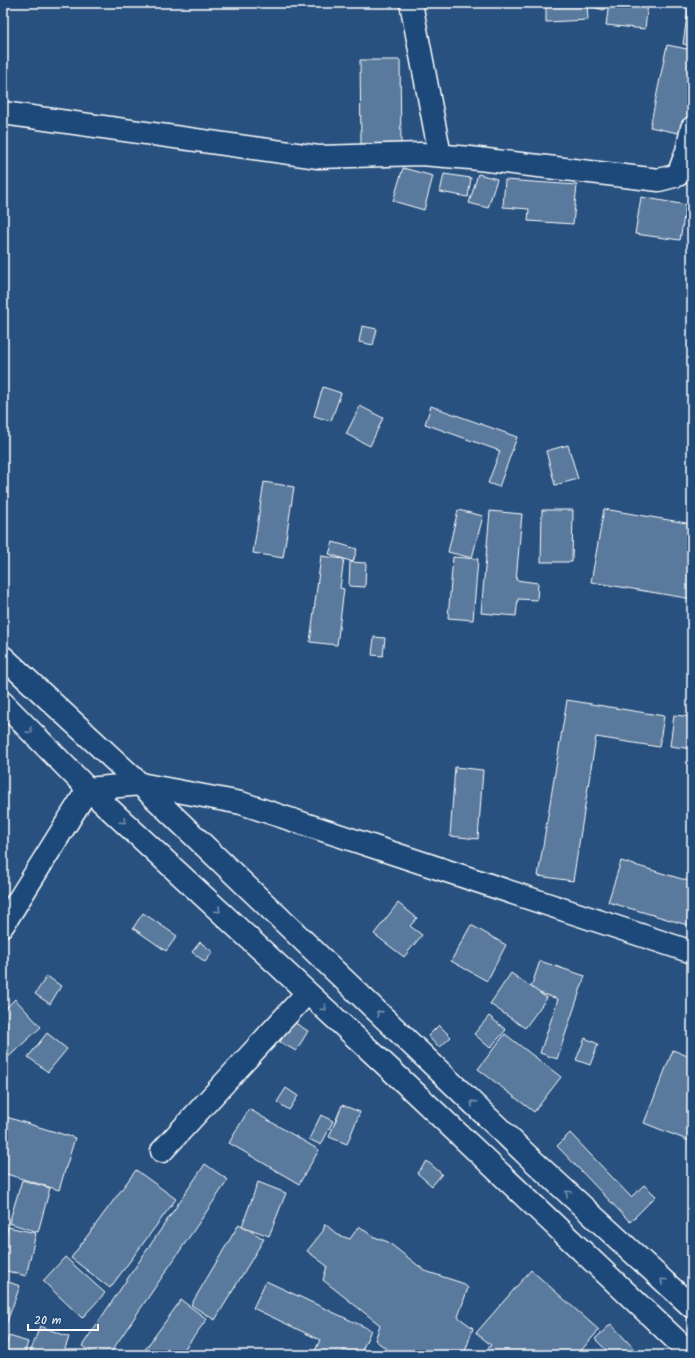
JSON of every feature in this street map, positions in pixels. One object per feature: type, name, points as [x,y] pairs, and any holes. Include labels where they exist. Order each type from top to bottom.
[{"type":"main road","points":[[411,3],[440,155]]},
{"type":"main road","points":[[3,113],[318,157],[421,154],[440,155],[659,180],[678,175],[687,151],[692,130]]},
{"type":"main road","points":[[3,657],[140,784],[529,1157],[692,1307]]},
{"type":"main road","points":[[3,703],[88,789],[307,992],[692,1355]]},
{"type":"main road","points":[[88,789],[140,784],[241,803],[692,952]]},
{"type":"main road","points":[[3,926],[88,789]]},
{"type":"main road","points":[[162,1150],[307,992]]},
{"type":"building","points":[[546,3],[587,3],[588,20],[546,22]]},
{"type":"building","points":[[590,3],[605,3],[604,10],[589,6]]},
{"type":"building","points":[[609,3],[648,3],[645,29],[606,25]]},
{"type":"building","points":[[689,3],[692,3],[692,45],[683,44]]},
{"type":"building","points":[[667,45],[692,50],[692,136],[650,127]]},
{"type":"building","points":[[360,60],[400,60],[401,146],[361,146]]},
{"type":"building","points":[[403,168],[433,176],[424,210],[393,201]]},
{"type":"building","points":[[444,174],[471,178],[468,197],[440,192]]},
{"type":"building","points":[[478,174],[497,179],[488,208],[469,203]]},
{"type":"building","points":[[505,180],[577,185],[573,224],[528,221],[529,209],[503,207]]},
{"type":"building","points":[[641,197],[686,205],[680,240],[635,234]]},
{"type":"building","points":[[362,326],[377,329],[373,345],[359,342]]},
{"type":"building","points":[[323,387],[341,393],[331,421],[314,416]]},
{"type":"building","points":[[360,406],[383,418],[370,446],[346,434]]},
{"type":"building","points":[[431,406],[517,437],[499,487],[488,483],[500,451],[425,424]]},
{"type":"building","points":[[568,445],[578,479],[555,485],[546,451]]},
{"type":"building","points":[[264,482],[294,487],[283,558],[253,553]]},
{"type":"building","points":[[604,509],[692,524],[692,599],[591,582]]},
{"type":"building","points":[[458,510],[483,516],[472,558],[448,552]]},
{"type":"building","points":[[542,510],[573,510],[572,562],[541,562]]},
{"type":"building","points":[[490,511],[522,514],[516,580],[538,583],[537,600],[518,599],[516,616],[481,613]]},
{"type":"building","points":[[333,542],[357,549],[353,562],[329,554]]},
{"type":"building","points":[[321,556],[344,559],[340,588],[344,589],[337,645],[310,642]]},
{"type":"building","points":[[453,557],[478,559],[473,620],[448,618]]},
{"type":"building","points":[[350,562],[366,563],[365,587],[349,586]]},
{"type":"building","points":[[374,637],[385,638],[383,656],[372,655]]},
{"type":"building","points":[[567,700],[664,716],[659,747],[596,737],[573,881],[538,876]]},
{"type":"building","points":[[674,715],[692,717],[692,749],[670,746]]},
{"type":"building","points":[[455,767],[483,770],[478,839],[450,836]]},
{"type":"building","points":[[621,861],[692,882],[691,926],[608,902]]},
{"type":"building","points":[[398,903],[417,918],[410,926],[422,935],[404,957],[374,934]]},
{"type":"building","points":[[143,913],[177,936],[166,951],[133,928]]},
{"type":"building","points":[[471,925],[506,945],[487,981],[451,961]]},
{"type":"building","points":[[200,942],[213,952],[205,962],[192,952]]},
{"type":"building","points":[[540,961],[585,976],[557,1059],[540,1053],[558,999],[530,990]]},
{"type":"building","points":[[511,973],[547,998],[525,1028],[490,1004]]},
{"type":"building","points":[[47,976],[61,986],[50,1004],[35,994]]},
{"type":"building","points":[[15,999],[41,1027],[3,1062],[3,1011]]},
{"type":"building","points":[[489,1016],[506,1030],[490,1048],[474,1034]]},
{"type":"building","points":[[292,1021],[308,1031],[296,1051],[280,1042]]},
{"type":"building","points":[[439,1025],[451,1037],[439,1048],[428,1036]]},
{"type":"building","points":[[47,1033],[67,1049],[48,1072],[28,1057]]},
{"type":"building","points":[[505,1034],[561,1077],[534,1112],[478,1069]]},
{"type":"building","points":[[585,1038],[598,1044],[590,1065],[576,1060]]},
{"type":"building","points":[[673,1050],[692,1058],[692,1142],[644,1123]]},
{"type":"building","points":[[286,1088],[298,1096],[289,1110],[277,1102]]},
{"type":"building","points":[[342,1105],[360,1112],[347,1144],[329,1137]]},
{"type":"building","points":[[249,1109],[319,1150],[299,1184],[229,1143]]},
{"type":"building","points":[[321,1115],[333,1121],[321,1145],[309,1139]]},
{"type":"building","points":[[3,1116],[75,1138],[59,1190],[3,1173]]},
{"type":"building","points":[[570,1133],[631,1197],[644,1185],[656,1196],[630,1222],[557,1146]]},
{"type":"building","points":[[427,1161],[442,1174],[432,1186],[417,1173]]},
{"type":"building","points":[[205,1164],[228,1180],[109,1355],[95,1355],[82,1346]]},
{"type":"building","points":[[136,1170],[176,1199],[110,1288],[71,1258]]},
{"type":"building","points":[[22,1180],[50,1188],[38,1232],[9,1223]]},
{"type":"building","points":[[258,1182],[286,1193],[269,1236],[242,1226]]},
{"type":"building","points":[[239,1224],[264,1239],[215,1320],[191,1305]]},
{"type":"building","points":[[325,1224],[338,1235],[350,1239],[359,1226],[372,1236],[388,1242],[425,1271],[462,1283],[468,1288],[458,1317],[473,1328],[464,1355],[435,1355],[430,1351],[427,1355],[394,1355],[375,1340],[380,1325],[323,1280],[327,1266],[307,1251],[323,1231]]},
{"type":"building","points":[[8,1227],[36,1233],[26,1276],[3,1270],[3,1248]]},
{"type":"building","points":[[65,1257],[105,1293],[82,1318],[43,1281]]},
{"type":"building","points":[[531,1270],[599,1330],[577,1355],[482,1355],[491,1345],[476,1333]]},
{"type":"building","points":[[3,1280],[20,1286],[5,1327],[3,1327]]},
{"type":"building","points":[[266,1281],[371,1330],[360,1355],[353,1355],[344,1350],[342,1355],[313,1355],[320,1340],[253,1308]]},
{"type":"building","points":[[181,1300],[207,1319],[180,1355],[141,1355]]},
{"type":"building","points":[[611,1324],[637,1352],[633,1355],[611,1355],[595,1339]]},
{"type":"building","points":[[40,1326],[69,1337],[63,1355],[29,1355]]},
{"type":"building","points":[[9,1336],[28,1342],[24,1355],[3,1355],[3,1351],[4,1352]]}]
